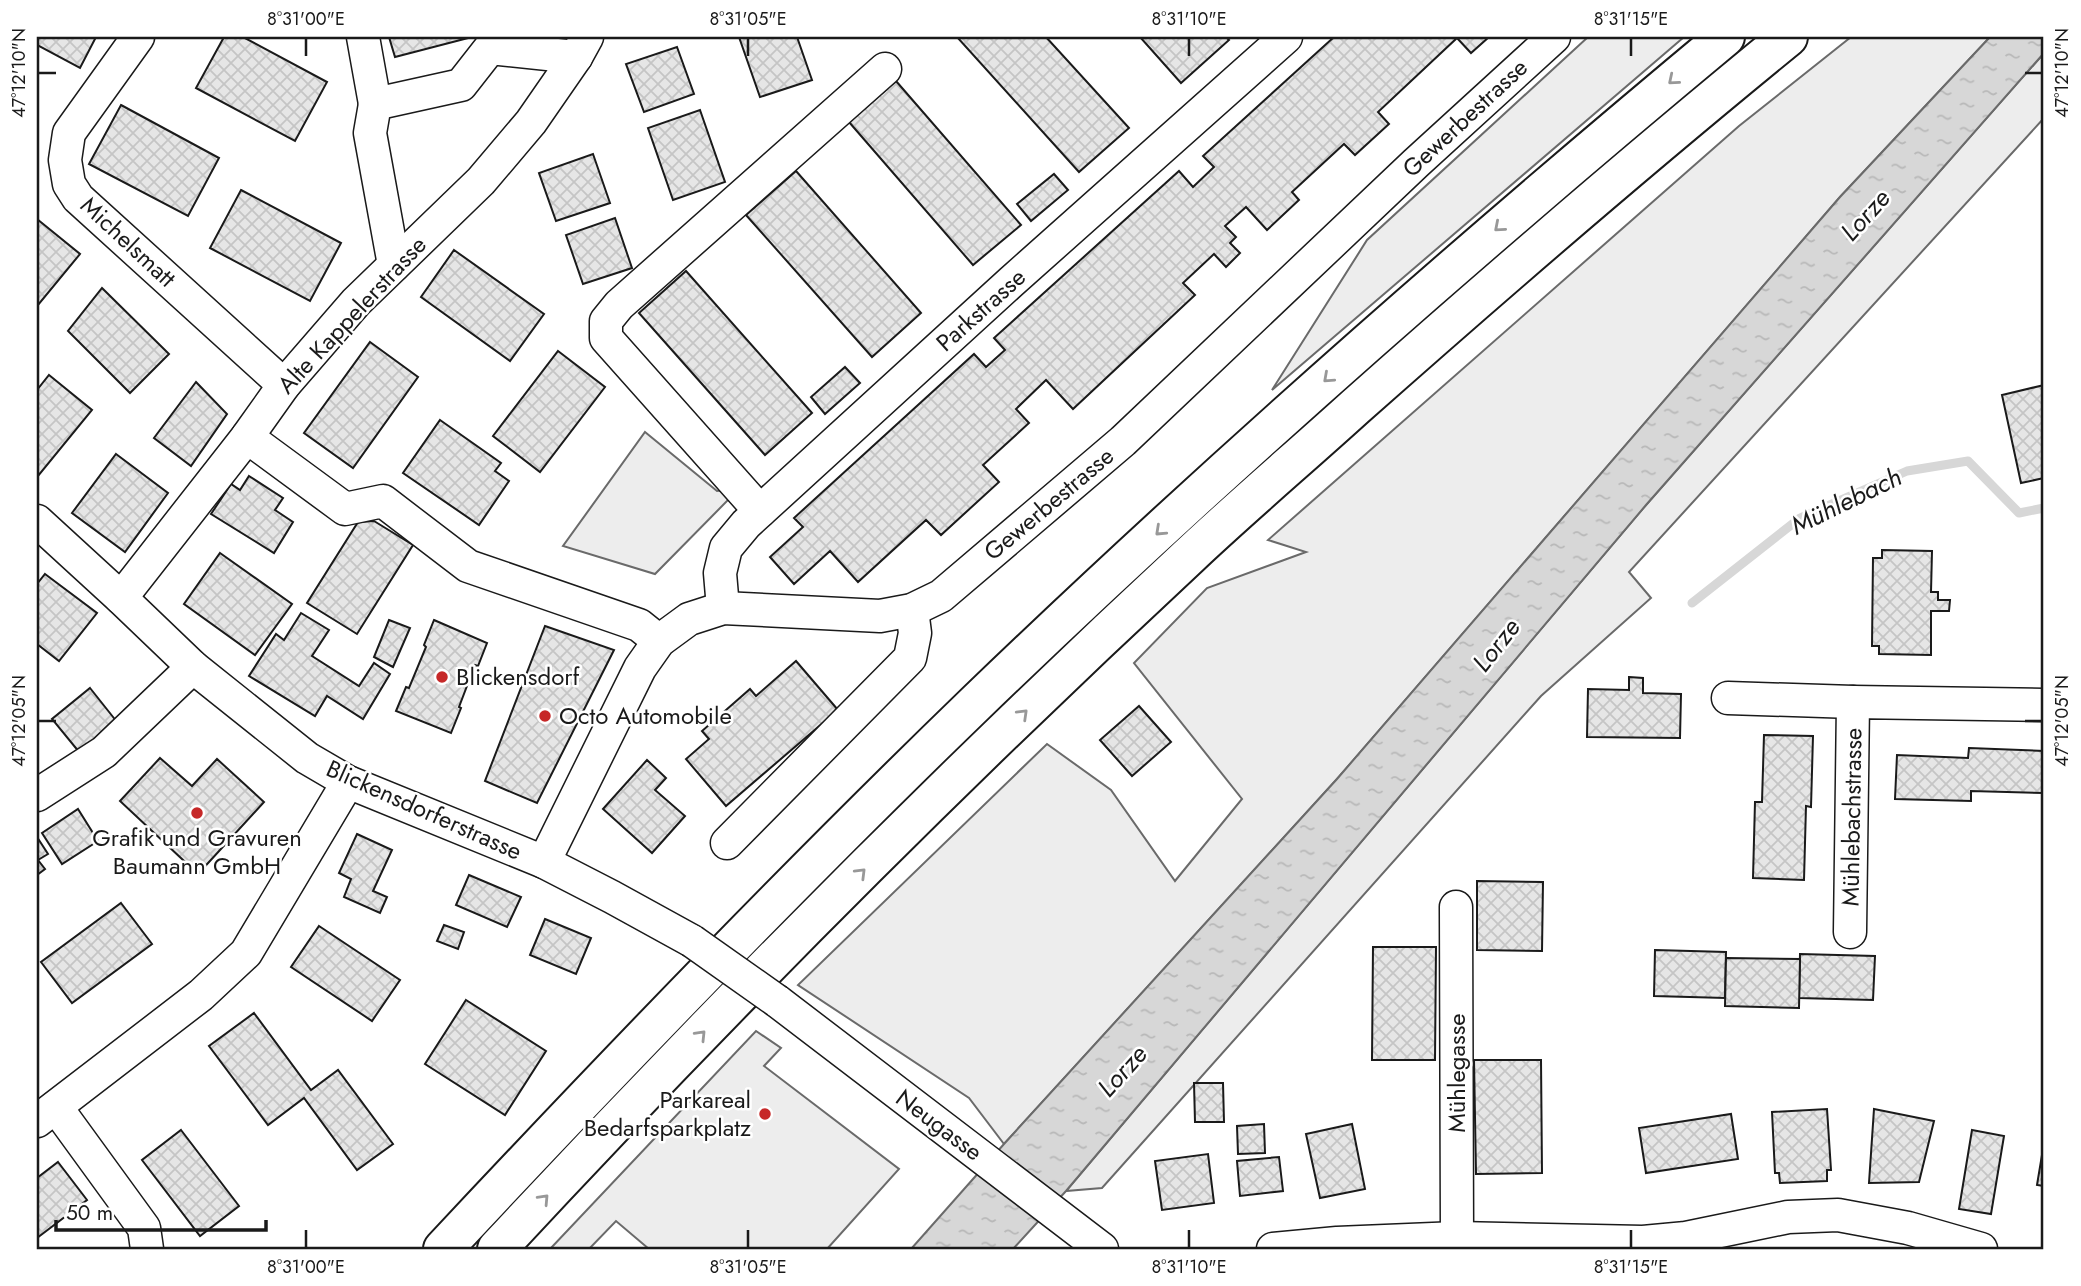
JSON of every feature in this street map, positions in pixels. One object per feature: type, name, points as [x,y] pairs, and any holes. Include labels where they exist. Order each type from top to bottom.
[{"type":"highway","points":[[443,1249],[676,1003],[822,854],[979,701],[1246,452],[1419,297],[1725,37]]},
{"type":"highway","points":[[497,1249],[818,915],[1191,554],[1442,330],[1788,37]]},
{"type":"street","name":"Michelsmatt","points":[[138,37],[69,133],[65,160],[69,184],[78,198],[284,385]]},
{"type":"street","points":[[363,37],[375,104],[370,133],[394,265]]},
{"type":"street","name":"Parkstrasse","points":[[723,608],[720,573],[726,548],[746,524],[1001,291],[1286,37]]},
{"type":"street","name":"Gewerbestrasse","points":[[544,862],[640,668],[659,641],[690,618],[723,608],[880,616],[912,610],[941,596],[1123,441],[1416,163],[1554,37]]},
{"type":"street","name":"Alte Kappelerstrasse","points":[[121,597],[247,437],[284,385],[356,302],[481,181],[531,122],[581,47]]},
{"type":"street","points":[[375,104],[461,85],[490,48],[581,47]]},
{"type":"street","points":[[760,511],[606,338],[606,321],[619,304],[885,69]]},
{"type":"street","points":[[247,437],[345,509],[383,501],[468,566],[639,625],[659,641]]},
{"type":"street","name":"Blickensdorferstrasse","points":[[37,522],[121,597],[192,667],[307,758],[348,782],[544,862],[612,897],[692,941],[777,1001]]},
{"type":"street","points":[[727,843],[910,658],[915,632],[912,610]]},
{"type":"street","points":[[37,795],[104,752],[192,667]]},
{"type":"street","name":"Mühlebachstrasse","points":[[1728,698],[2044,705]]},
{"type":"street","name":"Mühlebachstrasse","points":[[1850,932],[1853,702]]},
{"type":"street","points":[[146,1249],[144,1228],[46,1114],[201,995],[246,953],[348,782]]},
{"type":"street","name":"Mühlegasse","points":[[1456,907],[1457,1238]]},
{"type":"street","name":"Neugasse","points":[[777,1001],[1102,1249]]},
{"type":"street","points":[[1273,1249],[1337,1243],[1457,1238],[1643,1242],[1686,1238],[1788,1216],[1838,1215],[1908,1228],[1981,1249]]},
{"type":"shaded area","points":[[1588,37],[1684,37],[1272,390],[1367,240]]},
{"type":"shaded area","points":[[1851,37],[1990,37],[1840,197],[1337,779],[1004,1144],[969,1098],[798,985],[1047,744],[1111,790],[1175,881],[1242,799],[1134,663],[1207,588],[1306,552],[1268,540],[1739,126]]},
{"type":"shaded area","points":[[2044,53],[2044,118],[1629,572],[1651,598],[1541,696],[1102,1188],[1066,1191],[1646,505]]},
{"type":"shaded area","points":[[645,432],[717,491],[726,490],[728,500],[655,574],[563,546]]},
{"type":"shaded area","name":"Parkareal Bedarfsparkplatz","points":[[756,1031],[781,1048],[764,1066],[899,1169],[827,1249],[649,1249],[616,1221],[589,1249],[550,1249]]},
{"type":"water","name":"Lorze","points":[[1990,37],[2044,37],[2044,53],[1646,505],[1066,1191],[1013,1249],[911,1249],[1337,779],[1840,197]]},
{"type":"building","points":[[37,37],[96,37],[80,68],[37,45]]},
{"type":"building","points":[[224,37],[243,37],[327,82],[295,141],[196,88]]},
{"type":"building","points":[[389,37],[472,37],[395,57]]},
{"type":"building","points":[[739,37],[797,37],[812,80],[760,97]]},
{"type":"building","points":[[957,37],[1046,37],[1129,128],[1079,172]]},
{"type":"building","points":[[1140,37],[1226,37],[1229,40],[1181,83]]},
{"type":"building","points":[[1334,37],[1489,37],[1471,53],[1457,38],[1378,112],[1389,124],[1355,155],[1344,144],[1292,192],[1299,200],[1267,230],[1246,207],[1225,226],[1236,237],[1230,243],[1240,253],[1226,267],[1214,254],[1183,283],[1195,295],[1073,409],[1046,380],[1016,409],[1029,423],[983,465],[999,482],[941,535],[926,520],[858,582],[830,551],[794,584],[770,557],[803,527],[794,518],[974,354],[986,367],[1005,350],[994,338],[1179,171],[1193,187],[1214,167],[1203,156]]},
{"type":"building","points":[[677,47],[694,94],[644,112],[626,64]]},
{"type":"building","points":[[896,81],[1021,225],[973,265],[849,122]]},
{"type":"building","points":[[121,105],[219,158],[188,216],[89,164]]},
{"type":"building","points":[[700,110],[725,182],[673,200],[648,128]]},
{"type":"building","points":[[593,154],[610,203],[556,221],[539,173]]},
{"type":"building","points":[[796,171],[921,313],[872,357],[746,215]]},
{"type":"building","points":[[1054,174],[1068,190],[1031,221],[1017,204]]},
{"type":"building","points":[[241,190],[341,243],[310,301],[210,248]]},
{"type":"building","points":[[615,218],[632,268],[583,284],[566,235]]},
{"type":"building","points":[[37,219],[80,254],[38,305],[37,304]]},
{"type":"building","points":[[454,250],[544,314],[510,361],[421,297]]},
{"type":"building","points":[[686,271],[812,413],[765,455],[639,313]]},
{"type":"building","points":[[102,288],[169,354],[130,393],[68,331]]},
{"type":"building","points":[[370,342],[418,377],[353,468],[304,433]]},
{"type":"building","points":[[558,351],[605,387],[540,472],[493,436]]},
{"type":"building","points":[[845,367],[860,383],[825,414],[811,397]]},
{"type":"building","points":[[49,375],[92,410],[38,476],[37,390]]},
{"type":"building","points":[[196,382],[227,414],[191,466],[154,438]]},
{"type":"building","points":[[2044,385],[2044,478],[2021,483],[2002,395]]},
{"type":"building","points":[[440,420],[501,463],[495,471],[509,481],[479,525],[403,473]]},
{"type":"building","points":[[116,454],[168,493],[125,552],[72,513]]},
{"type":"building","points":[[249,476],[283,498],[275,510],[293,522],[274,553],[211,514],[231,484],[240,490]]},
{"type":"building","points":[[374,521],[413,545],[357,634],[307,603],[358,522]]},
{"type":"building","points":[[1882,550],[1932,551],[1931,592],[1938,592],[1938,600],[1950,600],[1949,611],[1931,611],[1931,655],[1879,654],[1879,646],[1872,646],[1873,558],[1882,558]]},
{"type":"building","points":[[220,553],[292,604],[255,655],[184,604]]},
{"type":"building","points":[[45,574],[97,613],[59,661],[37,644],[37,584]]},
{"type":"building","points":[[301,613],[329,630],[312,656],[359,686],[374,663],[390,674],[363,719],[327,696],[315,716],[249,676],[276,634],[284,640]]},
{"type":"building","points":[[389,620],[410,628],[393,667],[374,657]]},
{"type":"building","name":"Blickensdorf","points":[[434,620],[487,643],[478,666],[475,665],[451,733],[396,711],[406,687],[409,688]]},
{"type":"building","name":"Octo Automobile","points":[[545,626],[614,650],[537,803],[485,781]]},
{"type":"building","points":[[796,661],[838,710],[726,806],[686,759],[709,739],[702,731],[750,689],[756,696]]},
{"type":"building","points":[[1629,677],[1643,678],[1643,693],[1681,694],[1680,738],[1587,737],[1588,689],[1629,690]]},
{"type":"building","points":[[90,688],[121,727],[84,758],[52,719]]},
{"type":"building","points":[[1139,706],[1171,742],[1132,776],[1100,740]]},
{"type":"building","points":[[1764,735],[1813,736],[1811,807],[1806,806],[1804,880],[1753,878],[1755,802],[1762,802]]},
{"type":"building","points":[[1969,748],[2044,751],[2043,793],[1971,791],[1971,801],[1895,799],[1897,755],[1968,758]]},
{"type":"building","points":[[160,758],[192,786],[217,759],[264,802],[198,874],[120,801]]},
{"type":"building","points":[[647,760],[666,778],[655,790],[685,816],[652,853],[603,809]]},
{"type":"building","points":[[78,809],[98,841],[62,864],[42,833]]},
{"type":"building","points":[[357,834],[392,850],[373,891],[387,897],[380,913],[344,897],[351,879],[339,873]]},
{"type":"building","points":[[37,837],[48,854],[38,860],[45,869],[37,875]]},
{"type":"building","points":[[469,875],[521,897],[507,927],[456,905]]},
{"type":"building","points":[[1477,881],[1543,882],[1542,951],[1477,950]]},
{"type":"building","points":[[121,903],[152,944],[72,1003],[41,962]]},
{"type":"building","points":[[545,919],[591,938],[576,974],[530,955]]},
{"type":"building","points":[[444,925],[464,932],[458,949],[437,941]]},
{"type":"building","points":[[319,926],[400,980],[372,1021],[291,967]]},
{"type":"building","points":[[1373,947],[1436,947],[1435,1060],[1372,1060]]},
{"type":"building","points":[[1655,950],[1726,952],[1725,998],[1654,996]]},
{"type":"building","points":[[1800,954],[1875,956],[1873,1000],[1799,998]]},
{"type":"building","points":[[1726,958],[1800,959],[1799,1008],[1725,1006]]},
{"type":"building","points":[[466,1000],[546,1051],[505,1115],[425,1064]]},
{"type":"building","points":[[254,1013],[311,1090],[338,1070],[393,1144],[357,1170],[304,1098],[268,1125],[209,1046]]},
{"type":"building","points":[[1474,1060],[1541,1060],[1542,1173],[1476,1174]]},
{"type":"building","points":[[1194,1083],[1223,1083],[1224,1122],[1195,1122]]},
{"type":"building","points":[[1827,1109],[1831,1170],[1827,1170],[1827,1181],[1780,1183],[1779,1173],[1775,1173],[1772,1112]]},
{"type":"building","points":[[1874,1109],[1934,1121],[1919,1182],[1869,1183]]},
{"type":"building","points":[[1731,1114],[1738,1159],[1646,1173],[1639,1128]]},
{"type":"building","points":[[1264,1124],[1265,1153],[1238,1154],[1237,1126]]},
{"type":"building","points":[[1352,1124],[1365,1189],[1320,1198],[1306,1134]]},
{"type":"building","points":[[181,1130],[239,1206],[200,1236],[142,1160]]},
{"type":"building","points":[[1972,1130],[2004,1136],[1991,1214],[1959,1209]]},
{"type":"building","points":[[2044,1143],[2044,1186],[2037,1185]]},
{"type":"building","points":[[1208,1154],[1214,1203],[1162,1210],[1155,1161]]},
{"type":"building","points":[[1279,1157],[1283,1191],[1240,1196],[1237,1161]]},
{"type":"building","points":[[58,1162],[87,1200],[37,1238],[37,1178]]},
{"type":"waterway","name":"Mühlebach","points":[[1692,603],[1800,518],[1907,471],[1968,461],[2019,513],[2044,508]]},
{"type":"place","name":"Blickensdorf","points":[[442,677]]},
{"type":"place","name":"Octo Automobile","points":[[545,716]]},
{"type":"place","name":"Grafik und Gravuren Baumann GmbH","points":[[197,813]]},
{"type":"place","name":"Parkareal Bedarfsparkplatz","points":[[765,1114]]}]
